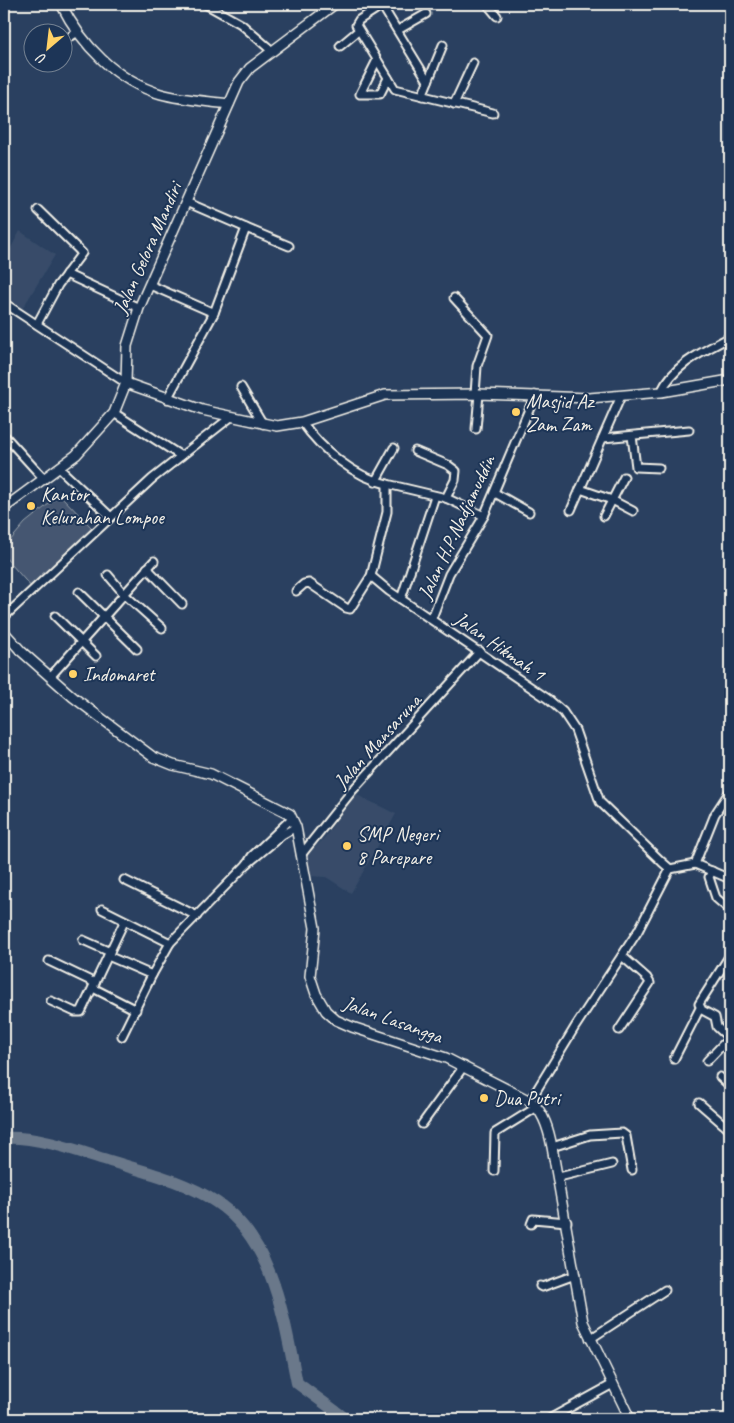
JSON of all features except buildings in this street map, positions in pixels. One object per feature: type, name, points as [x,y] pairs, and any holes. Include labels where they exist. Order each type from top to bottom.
[{"type":"street","points":[[61,4],[76,33],[108,64],[143,88],[182,98],[229,104]]},
{"type":"street","points":[[206,4],[247,28],[272,51]]},
{"type":"street","name":"Jalan Gelora Mandiri","points":[[4,508],[59,468],[93,438],[114,414],[126,383],[127,346],[139,308],[244,74],[335,4]]},
{"type":"street","points":[[428,81],[383,4],[358,20],[356,25],[358,30],[395,89],[493,113]]},
{"type":"street","points":[[488,4],[497,16]]},
{"type":"street","points":[[398,30],[426,14]]},
{"type":"street","points":[[340,46],[358,30]]},
{"type":"street","points":[[72,36],[76,33]]},
{"type":"street","points":[[422,96],[443,45]]},
{"type":"street","points":[[377,60],[360,94],[380,94],[388,78]]},
{"type":"street","points":[[454,104],[473,63]]},
{"type":"street","points":[[186,202],[289,246]]},
{"type":"street","points":[[37,324],[66,274],[82,256],[81,251],[38,210]]},
{"type":"street","points":[[167,398],[214,313],[246,228]]},
{"type":"street","points":[[66,274],[139,308]]},
{"type":"street","points":[[150,285],[214,313]]},
{"type":"street","points":[[454,298],[488,335],[477,366],[476,429]]},
{"type":"street","points":[[4,303],[126,383],[167,398],[231,417],[277,426],[302,422],[385,395],[477,394],[589,398],[661,392],[730,380]]},
{"type":"street","points":[[661,392],[673,372],[688,361],[730,337]]},
{"type":"street","points":[[241,387],[263,424]]},
{"type":"street","name":"Jalan H.P.Nadjamuddin","points":[[432,618],[449,574],[484,516],[495,493],[535,395]]},
{"type":"street","points":[[571,510],[621,396]]},
{"type":"street","points":[[114,414],[181,456]]},
{"type":"street","points":[[4,617],[110,517],[181,456],[231,417]]},
{"type":"street","points":[[302,422],[318,443],[356,471],[375,482],[446,498],[484,516]]},
{"type":"street","points":[[603,438],[689,430]]},
{"type":"street","points":[[4,435],[44,479]]},
{"type":"street","points":[[632,436],[636,467],[659,468]]},
{"type":"street","points":[[375,482],[394,448]]},
{"type":"street","points":[[415,452],[448,465],[456,471],[455,480],[446,498]]},
{"type":"street","points":[[59,468],[110,517]]},
{"type":"street","points":[[604,516],[624,477]]},
{"type":"street","points":[[296,592],[305,583],[309,583],[349,609],[353,606],[371,576],[387,512],[387,484]]},
{"type":"street","points":[[580,489],[612,500],[633,512]]},
{"type":"street","points":[[495,493],[529,512]]},
{"type":"street","points":[[401,599],[436,496]]},
{"type":"street","points":[[50,677],[154,561]]},
{"type":"street","points":[[147,568],[182,604]]},
{"type":"street","points":[[108,576],[124,594],[162,628]]},
{"type":"street","name":"Jalan Hikmah 1","points":[[371,576],[401,599],[480,651],[563,712],[581,743],[600,802],[670,869]]},
{"type":"street","points":[[79,592],[137,649]]},
{"type":"street","points":[[55,616],[96,656]]},
{"type":"street","points":[[4,632],[21,652],[50,677],[113,728],[153,757],[164,762],[217,776],[286,811],[294,822],[252,856],[247,864],[170,943],[122,1036]]},
{"type":"street","name":"Jalan Mansaruna","points":[[301,855],[352,791],[480,651]]},
{"type":"street","points":[[695,864],[715,814],[730,791]]},
{"type":"street","name":"Jalan Lasangga","points":[[294,822],[315,928],[310,976],[316,994],[326,1011],[340,1022],[432,1053],[464,1066],[534,1104]]},
{"type":"street","points":[[494,1171],[495,1133],[534,1104],[575,1028],[638,931],[670,869],[695,864],[730,879]]},
{"type":"street","points":[[712,871],[709,877],[716,898],[730,910]]},
{"type":"street","points":[[124,880],[197,916]]},
{"type":"street","points":[[102,909],[124,922],[170,943]]},
{"type":"street","points":[[51,1001],[78,1013],[83,1009],[124,922]]},
{"type":"street","points":[[83,940],[152,975]]},
{"type":"street","points":[[619,1030],[650,984],[647,978],[622,956]]},
{"type":"street","points":[[674,1059],[700,1008],[699,1004],[730,956]]},
{"type":"street","points":[[49,961],[136,1010]]},
{"type":"street","points":[[700,1008],[715,1018],[717,1027],[730,1037],[708,1061]]},
{"type":"street","points":[[422,1124],[464,1066]]},
{"type":"street","points":[[720,1077],[730,1086]]},
{"type":"street","points":[[699,1103],[730,1130]]},
{"type":"street","points":[[534,1104],[547,1128],[559,1177],[581,1313],[590,1339],[613,1384],[627,1418]]},
{"type":"street","points":[[552,1147],[570,1140],[622,1133],[626,1136],[632,1170]]},
{"type":"street","points":[[559,1177],[612,1164]]},
{"type":"street","points":[[531,1224],[532,1219],[567,1222]]},
{"type":"street","points":[[540,1286],[542,1287],[575,1276]]},
{"type":"street","points":[[590,1339],[665,1290]]},
{"type":"street","points":[[550,1419],[613,1384]]},
{"type":"shaded area","points":[[20,231],[55,255],[21,311],[4,299],[4,261]]},
{"type":"shaded area","points":[[60,495],[92,528],[32,588],[4,556],[4,548],[25,523]]},
{"type":"shaded area","name":"SMP Negeri 8 Parepare","points":[[355,794],[396,814],[351,893],[326,877],[308,876],[308,855],[325,837]]},
{"type":"waterway","points":[[4,1138],[30,1139],[58,1145],[165,1178],[204,1195],[236,1218],[251,1237],[264,1259],[273,1283],[281,1308],[297,1383],[346,1419]]},
{"type":"place","name":"Masjid Az Zam Zam","points":[[516,412]]},
{"type":"place","name":"Kantor Kelurahan Lompoe","points":[[31,506]]},
{"type":"place","name":"Indomaret","points":[[73,674]]},
{"type":"place","name":"SMP Negeri 8 Parepare","points":[[347,846]]},
{"type":"place","name":"Dua Putri","points":[[484,1098]]}]
